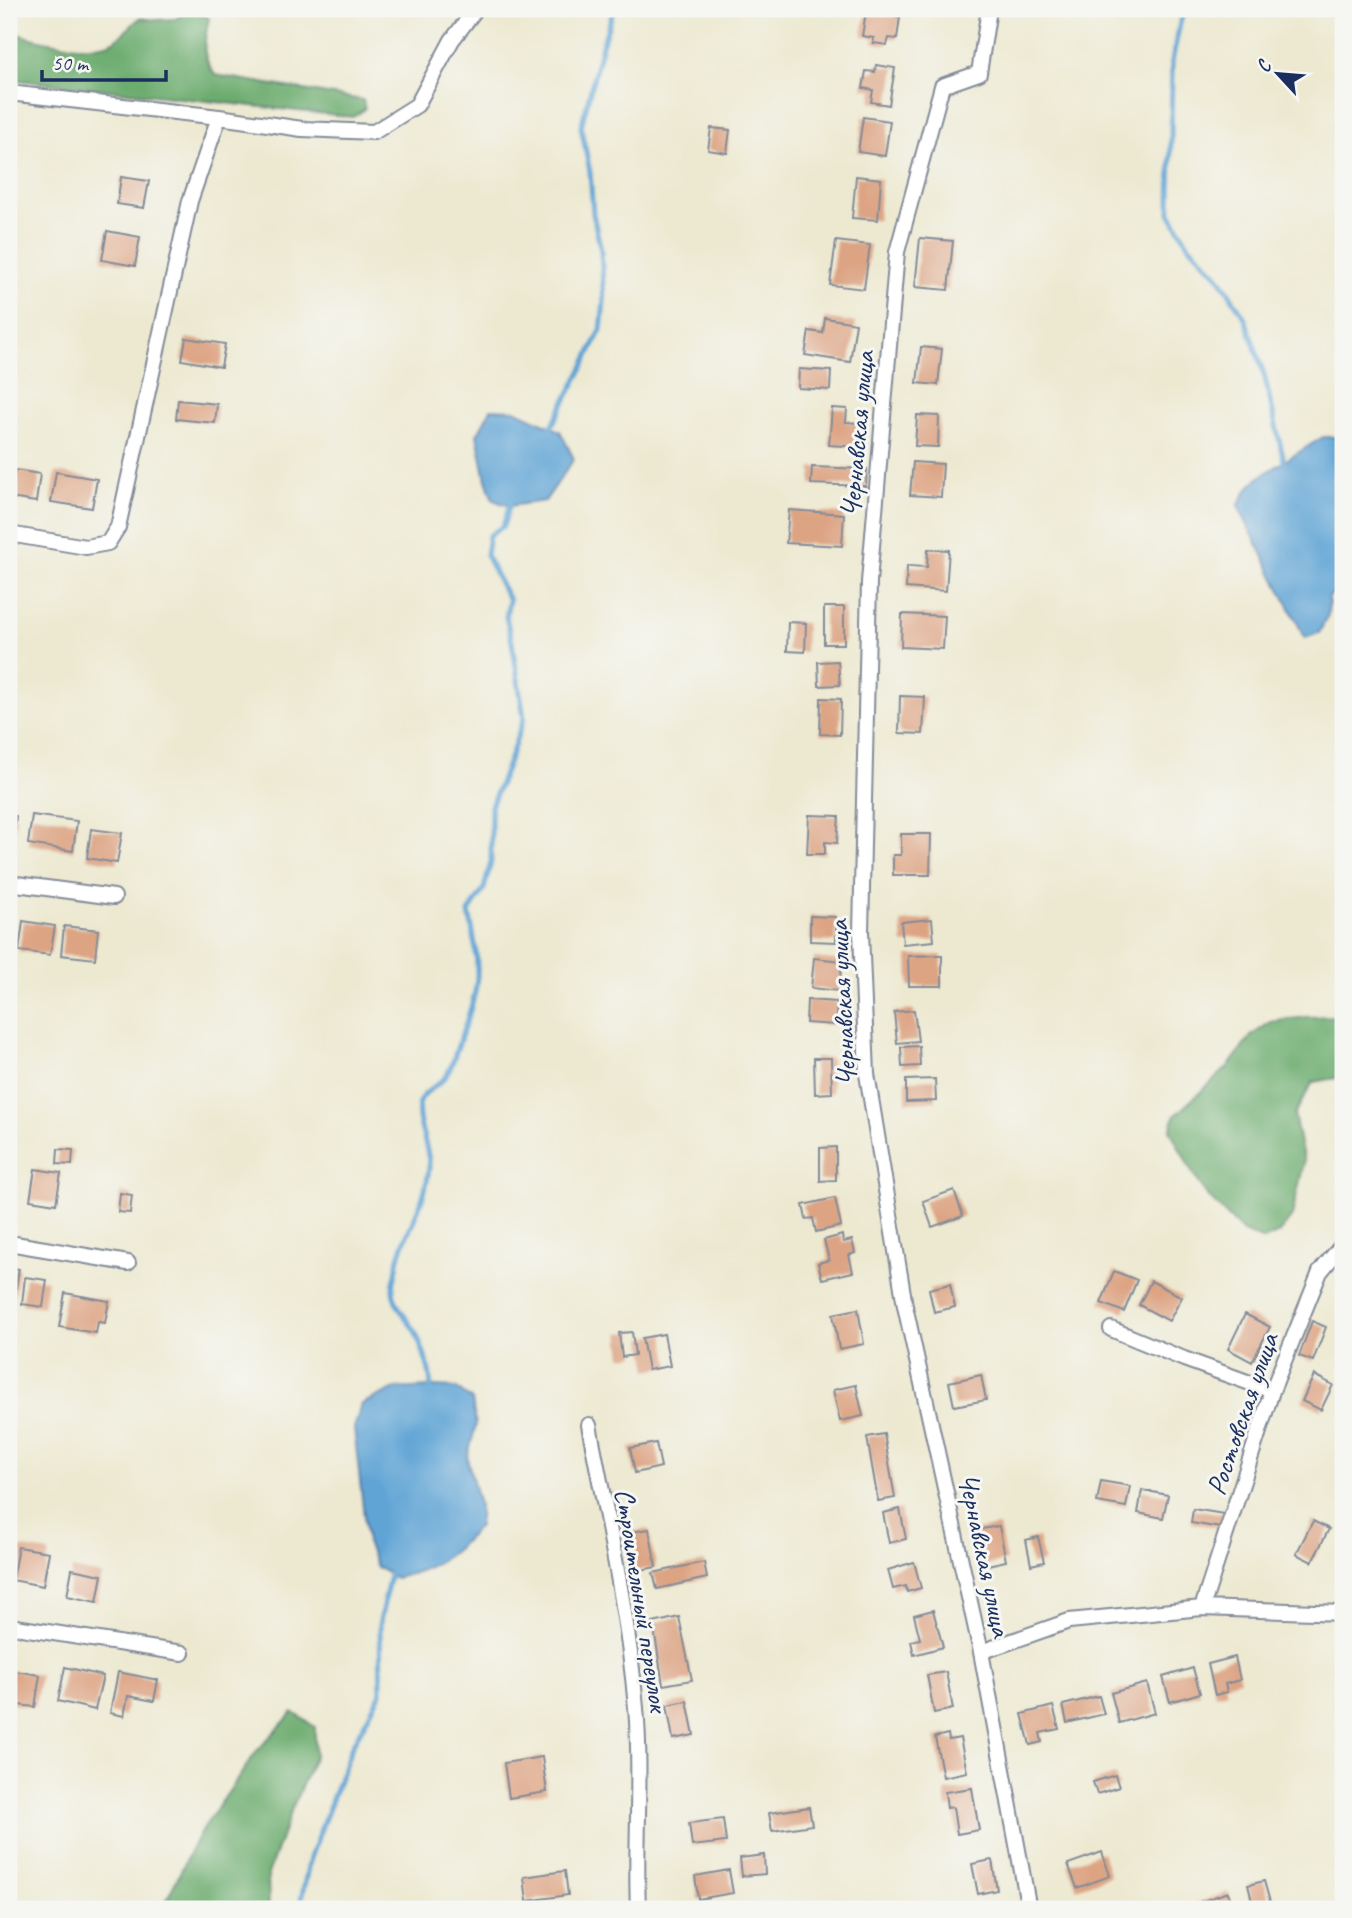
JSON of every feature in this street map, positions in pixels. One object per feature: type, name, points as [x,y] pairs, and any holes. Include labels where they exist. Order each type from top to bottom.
[{"type":"street","points":[[9,93],[302,129],[374,132],[417,105],[452,40],[476,9]]},
{"type":"street","name":"Чернавская улица","points":[[989,9],[979,73],[942,86],[897,252],[869,582],[861,932],[867,1074],[905,1306],[981,1652],[1029,1909]]},
{"type":"street","points":[[9,534],[86,547],[108,543],[118,527],[190,201],[219,117]]},
{"type":"street","points":[[9,883],[114,897]]},
{"type":"street","points":[[9,1243],[128,1263]]},
{"type":"street","name":"Ростовская улица","points":[[1202,1608],[1272,1391],[1320,1272],[1343,1244]]},
{"type":"street","points":[[1111,1329],[1272,1391]]},
{"type":"street","name":"Строительный переулок","points":[[589,1425],[627,1627],[637,1709],[638,1909]]},
{"type":"street","points":[[981,1652],[1069,1620],[1202,1608],[1343,1613]]},
{"type":"street","points":[[9,1626],[182,1653]]},
{"type":"green space","points":[[9,9],[13,9],[17,34],[53,43],[94,46],[115,40],[140,18],[175,19],[192,9],[209,18],[204,48],[207,61],[215,75],[363,100],[365,109],[353,117],[9,79]]},
{"type":"green space","points":[[1343,1016],[1343,1077],[1313,1082],[1294,1115],[1304,1162],[1292,1216],[1279,1233],[1264,1240],[1243,1232],[1207,1195],[1192,1172],[1170,1130],[1175,1115],[1227,1068],[1252,1035],[1271,1022]]},
{"type":"green space","points":[[293,1712],[315,1727],[315,1755],[268,1874],[269,1909],[168,1909],[167,1899],[198,1836],[257,1751]]},
{"type":"water","points":[[491,409],[515,410],[560,431],[574,459],[545,501],[509,506],[493,500],[477,435]]},
{"type":"water","points":[[1323,437],[1343,437],[1343,590],[1341,588],[1329,597],[1328,615],[1319,633],[1305,638],[1238,506],[1249,487],[1261,476]]},
{"type":"water","points":[[456,1388],[472,1400],[476,1425],[467,1458],[479,1505],[479,1526],[442,1560],[396,1578],[377,1567],[367,1543],[354,1428],[362,1404],[393,1389]]},
{"type":"building","points":[[866,12],[900,17],[897,39],[889,38],[887,45],[873,43],[874,38],[862,36]]},
{"type":"building","points":[[876,65],[895,68],[889,105],[871,102],[873,90],[863,88],[866,71],[875,72]]},
{"type":"building","points":[[863,117],[890,121],[885,156],[858,152]]},
{"type":"building","points":[[711,128],[730,130],[727,153],[708,150]]},
{"type":"building","points":[[856,176],[881,179],[878,220],[852,218]]},
{"type":"building","points":[[121,177],[149,181],[144,208],[117,204]]},
{"type":"building","points":[[107,231],[140,237],[135,266],[102,260]]},
{"type":"building","points":[[920,238],[953,241],[948,290],[915,287]]},
{"type":"building","points":[[836,241],[870,245],[864,289],[830,285]]},
{"type":"building","points":[[825,318],[856,323],[850,362],[805,355],[809,331],[823,333]]},
{"type":"building","points":[[186,338],[225,344],[221,367],[182,360]]},
{"type":"building","points":[[921,347],[942,349],[938,385],[917,383]]},
{"type":"building","points":[[799,369],[831,371],[830,390],[798,388]]},
{"type":"building","points":[[178,400],[217,404],[215,423],[176,419]]},
{"type":"building","points":[[832,408],[847,409],[846,422],[859,423],[858,447],[829,445]]},
{"type":"building","points":[[917,415],[939,416],[938,447],[915,446]]},
{"type":"building","points":[[913,462],[943,464],[941,497],[910,495]]},
{"type":"building","points":[[812,467],[867,469],[866,486],[811,484]]},
{"type":"building","points":[[15,470],[40,474],[36,502],[10,498]]},
{"type":"building","points":[[56,472],[97,479],[92,508],[51,502]]},
{"type":"building","points":[[789,510],[844,514],[842,546],[786,543]]},
{"type":"building","points":[[928,549],[949,550],[946,591],[906,588],[907,566],[927,567]]},
{"type":"building","points":[[824,607],[844,607],[844,644],[824,644]]},
{"type":"building","points":[[902,614],[945,616],[943,649],[901,647]]},
{"type":"building","points":[[788,622],[806,623],[805,652],[787,651]]},
{"type":"building","points":[[838,661],[840,685],[819,686],[818,662]]},
{"type":"building","points":[[900,696],[925,697],[923,734],[899,733]]},
{"type":"building","points":[[821,698],[841,699],[840,735],[820,734]]},
{"type":"building","points":[[9,815],[16,816],[13,844],[9,843]]},
{"type":"building","points":[[32,815],[77,821],[73,851],[28,844]]},
{"type":"building","points":[[809,815],[839,816],[837,843],[825,842],[825,854],[807,854]]},
{"type":"building","points":[[91,829],[122,833],[117,863],[87,858]]},
{"type":"building","points":[[901,834],[931,834],[930,875],[893,875],[893,855],[901,855]]},
{"type":"building","points":[[810,916],[836,917],[836,942],[810,941]]},
{"type":"building","points":[[932,919],[934,941],[903,944],[901,922]]},
{"type":"building","points":[[23,921],[55,926],[50,955],[19,951]]},
{"type":"building","points":[[64,926],[98,930],[95,959],[61,955]]},
{"type":"building","points":[[942,955],[942,986],[909,986],[908,956]]},
{"type":"building","points":[[814,958],[842,961],[839,991],[811,988]]},
{"type":"building","points":[[807,1000],[837,1002],[835,1025],[806,1023]]},
{"type":"building","points":[[914,1010],[918,1041],[897,1043],[894,1012]]},
{"type":"building","points":[[919,1046],[920,1066],[902,1067],[901,1047]]},
{"type":"building","points":[[814,1058],[831,1058],[832,1093],[815,1094]]},
{"type":"building","points":[[935,1079],[936,1101],[906,1102],[906,1080]]},
{"type":"building","points":[[836,1147],[836,1180],[820,1181],[820,1148]]},
{"type":"building","points":[[58,1149],[73,1150],[72,1165],[57,1164]]},
{"type":"building","points":[[35,1169],[61,1173],[56,1204],[30,1200]]},
{"type":"building","points":[[954,1190],[963,1216],[932,1227],[923,1201]]},
{"type":"building","points":[[120,1193],[132,1195],[130,1213],[118,1212]]},
{"type":"building","points":[[835,1198],[841,1226],[816,1232],[813,1218],[806,1219],[803,1205]]},
{"type":"building","points":[[842,1235],[843,1242],[852,1240],[855,1253],[849,1255],[853,1272],[822,1279],[818,1263],[829,1260],[824,1240]]},
{"type":"building","points":[[9,1267],[19,1269],[14,1299],[9,1298]]},
{"type":"building","points":[[1114,1271],[1137,1280],[1124,1312],[1101,1303]]},
{"type":"building","points":[[25,1277],[47,1280],[43,1307],[22,1304]]},
{"type":"building","points":[[1151,1281],[1182,1297],[1169,1321],[1139,1305]]},
{"type":"building","points":[[950,1284],[955,1307],[934,1312],[929,1289]]},
{"type":"building","points":[[65,1293],[109,1301],[105,1323],[98,1322],[96,1333],[59,1327]]},
{"type":"building","points":[[858,1309],[864,1344],[839,1349],[833,1314]]},
{"type":"building","points":[[1245,1314],[1270,1327],[1252,1362],[1228,1349]]},
{"type":"building","points":[[1312,1321],[1326,1327],[1313,1361],[1299,1356]]},
{"type":"building","points":[[632,1332],[635,1355],[622,1357],[619,1333]]},
{"type":"building","points":[[664,1334],[670,1366],[648,1370],[642,1338]]},
{"type":"building","points":[[981,1375],[986,1400],[954,1406],[949,1382]]},
{"type":"building","points":[[1314,1375],[1333,1385],[1321,1410],[1302,1401]]},
{"type":"building","points":[[856,1385],[863,1416],[840,1421],[833,1390]]},
{"type":"building","points":[[884,1434],[895,1498],[878,1501],[867,1437]]},
{"type":"building","points":[[656,1443],[661,1467],[635,1473],[630,1448]]},
{"type":"building","points":[[1101,1481],[1130,1486],[1126,1507],[1097,1502]]},
{"type":"building","points":[[1142,1490],[1168,1495],[1163,1518],[1138,1513]]},
{"type":"building","points":[[900,1509],[906,1539],[889,1543],[883,1513]]},
{"type":"building","points":[[1193,1509],[1224,1514],[1221,1528],[1191,1523]]},
{"type":"building","points":[[1313,1521],[1329,1529],[1312,1562],[1296,1554]]},
{"type":"building","points":[[999,1526],[1006,1561],[983,1566],[976,1530]]},
{"type":"building","points":[[649,1529],[656,1567],[632,1572],[625,1533]]},
{"type":"building","points":[[1038,1537],[1044,1562],[1031,1565],[1026,1540]]},
{"type":"building","points":[[18,1547],[49,1552],[43,1586],[12,1580]]},
{"type":"building","points":[[704,1562],[707,1578],[657,1589],[653,1573]]},
{"type":"building","points":[[914,1562],[921,1588],[907,1592],[906,1586],[893,1589],[888,1570]]},
{"type":"building","points":[[72,1569],[102,1575],[97,1602],[67,1596]]},
{"type":"building","points":[[933,1610],[943,1647],[914,1655],[911,1641],[920,1639],[914,1615]]},
{"type":"building","points":[[679,1617],[692,1680],[663,1685],[653,1623]]},
{"type":"building","points":[[1235,1657],[1240,1680],[1225,1684],[1227,1692],[1215,1695],[1208,1664]]},
{"type":"building","points":[[65,1667],[103,1676],[95,1710],[58,1701]]},
{"type":"building","points":[[1193,1668],[1200,1693],[1170,1702],[1163,1677]]},
{"type":"building","points":[[9,1670],[40,1675],[35,1707],[9,1704]]},
{"type":"building","points":[[118,1672],[158,1680],[154,1701],[128,1696],[124,1716],[110,1713]]},
{"type":"building","points":[[946,1672],[953,1709],[934,1713],[927,1675]]},
{"type":"building","points":[[1147,1683],[1155,1713],[1119,1723],[1111,1693]]},
{"type":"building","points":[[1099,1696],[1104,1714],[1067,1723],[1063,1705]]},
{"type":"building","points":[[687,1701],[694,1735],[673,1739],[667,1705]]},
{"type":"building","points":[[1053,1706],[1059,1729],[1040,1733],[1042,1742],[1030,1745],[1022,1714]]},
{"type":"building","points":[[948,1734],[949,1740],[960,1738],[967,1772],[943,1777],[935,1737]]},
{"type":"building","points":[[542,1757],[547,1792],[509,1798],[504,1763]]},
{"type":"building","points":[[1115,1775],[1119,1787],[1097,1794],[1093,1782]]},
{"type":"building","points":[[972,1788],[979,1830],[957,1834],[953,1807],[947,1808],[945,1792]]},
{"type":"building","points":[[809,1807],[812,1825],[772,1831],[769,1813]]},
{"type":"building","points":[[723,1819],[726,1842],[692,1846],[689,1823]]},
{"type":"building","points":[[1102,1852],[1110,1876],[1077,1888],[1068,1864]]},
{"type":"building","points":[[764,1855],[765,1874],[742,1876],[740,1858]]},
{"type":"building","points":[[992,1860],[997,1890],[978,1894],[972,1864]]},
{"type":"building","points":[[729,1870],[733,1893],[698,1899],[695,1876]]},
{"type":"building","points":[[565,1871],[568,1895],[527,1901],[524,1877]]},
{"type":"building","points":[[1264,1881],[1272,1909],[1254,1909],[1248,1885]]},
{"type":"building","points":[[1228,1892],[1234,1909],[1196,1909],[1194,1904]]},
{"type":"waterway","points":[[549,431],[601,330],[604,302],[601,250],[593,214],[590,172],[581,127],[614,9]]},
{"type":"waterway","points":[[1185,9],[1172,61],[1170,213],[1188,244],[1219,277],[1245,318],[1264,374],[1284,461]]},
{"type":"waterway","points":[[430,1393],[429,1371],[424,1353],[415,1331],[401,1312],[393,1287],[403,1246],[427,1182],[429,1159],[420,1123],[419,1106],[423,1096],[450,1070],[473,1002],[477,968],[469,912],[484,889],[491,862],[491,806],[524,718],[506,617],[509,600],[486,555],[489,536],[503,526],[511,501]]},
{"type":"waterway","points":[[299,1909],[310,1858],[352,1746],[381,1693],[380,1621],[391,1570]]}]
